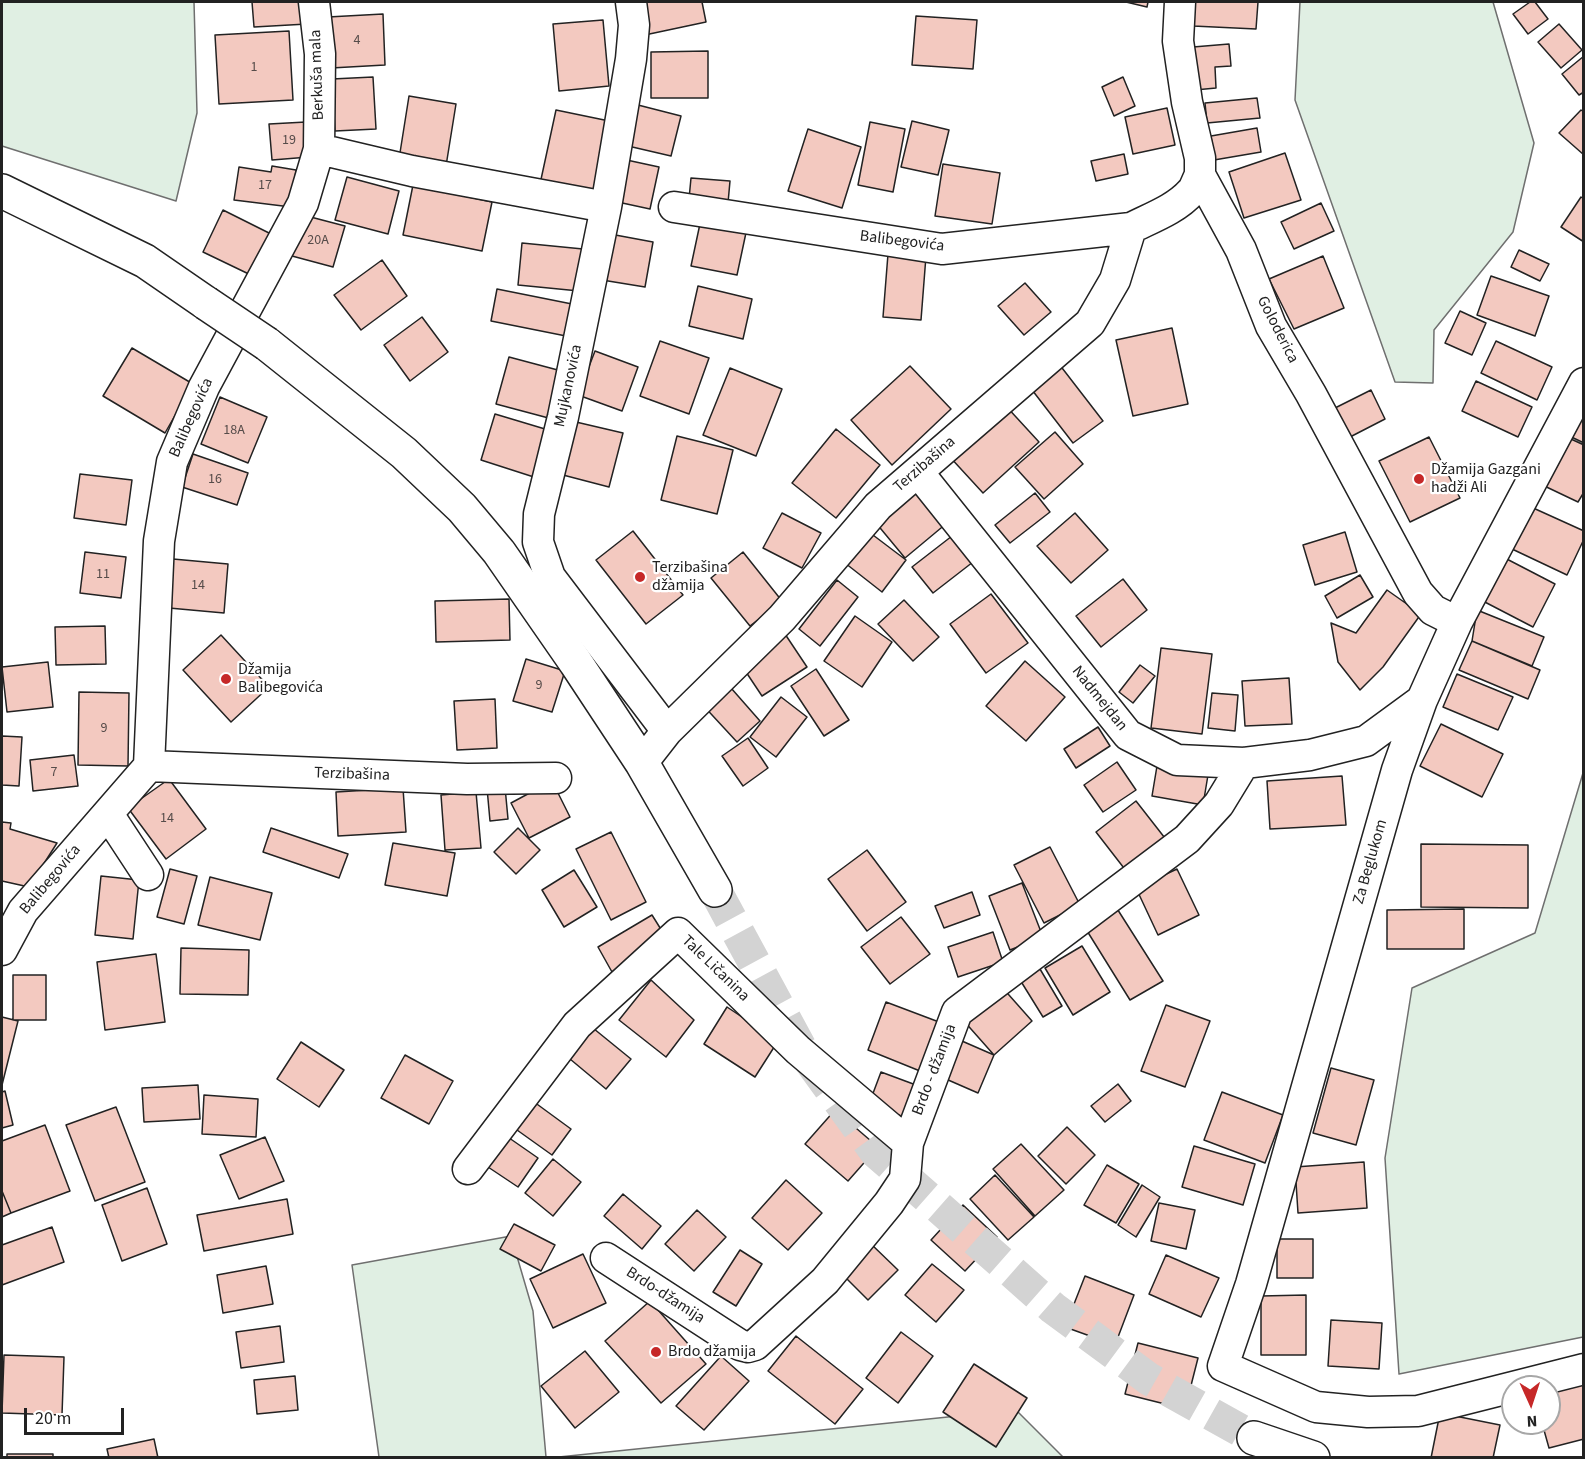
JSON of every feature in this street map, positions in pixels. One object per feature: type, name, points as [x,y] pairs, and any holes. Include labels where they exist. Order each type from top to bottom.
[{"type":"main road","points":[[2,192],[145,261],[267,344],[404,453],[462,508],[506,562],[576,663],[642,763],[715,890]]},
{"type":"main road","points":[[1254,1438],[1312,1458]]},
{"type":"street","name":"Berkuša mala","points":[[314,2],[320,54],[319,149]]},
{"type":"street","name":"Mujkanovića","points":[[631,2],[634,25],[631,59],[606,207],[563,417],[539,514],[538,542],[550,577],[667,732]]},
{"type":"street","name":"Goloderica","points":[[1180,2],[1178,41],[1187,102],[1200,158],[1200,175],[1240,250],[1271,326],[1311,394],[1418,592],[1433,610],[1457,622]]},
{"type":"street","points":[[319,149],[412,171],[606,207]]},
{"type":"street","name":"Balibegovića","points":[[2,950],[23,911],[149,766],[159,541],[172,462],[204,387],[303,204],[319,149]]},
{"type":"street","points":[[1131,228],[1165,212],[1180,202],[1192,192],[1200,175]]},
{"type":"street","name":"Balibegovića","points":[[674,207],[942,249],[1131,228]]},
{"type":"street","name":"Terzibašina","points":[[642,763],[667,732],[782,618],[878,506],[1090,323],[1114,280],[1131,228]]},
{"type":"street","name":"Za Beglukom","points":[[1501,1390],[1418,1411],[1368,1412],[1316,1407],[1223,1366],[1245,1306],[1396,770],[1422,700],[1457,622],[1584,383]]},
{"type":"street","name":"Nadmejdan","points":[[918,472],[1128,735],[1177,760],[1244,763],[1310,755],[1366,741],[1422,700]]},
{"type":"street","name":"Brdo - džamija","points":[[755,1345],[825,1281],[889,1203],[905,1179],[908,1143],[957,1012],[1187,839],[1219,804],[1244,763]]},
{"type":"street","name":"Terzibašina","points":[[149,766],[467,779],[556,778]]},
{"type":"street","points":[[108,814],[147,875]]},
{"type":"street","name":"Tale Ličanina","points":[[468,1169],[577,1025],[678,933],[798,1050],[908,1143]]},
{"type":"street","name":"Brdo-džamija","points":[[606,1258],[740,1345],[748,1347],[755,1345]]},
{"type":"street","points":[[1560,1375],[1584,1369]]},
{"type":"green space","points":[[2,2],[194,2],[197,113],[176,201],[2,146]]},
{"type":"green space","points":[[1300,2],[1493,2],[1534,143],[1513,232],[1434,330],[1433,383],[1395,382],[1295,100]]},
{"type":"green space","points":[[1583,773],[1583,1337],[1399,1374],[1385,1158],[1412,988],[1535,933]]},
{"type":"green space","points":[[511,1236],[533,1311],[546,1457],[379,1457],[352,1265]]},
{"type":"green space","points":[[1016,1410],[1064,1458],[549,1458]]},
{"type":"building","points":[[252,2],[305,2],[307,24],[254,27]]},
{"type":"building","points":[[633,2],[702,2],[706,22],[640,36]]},
{"type":"building","points":[[1126,2],[1148,2],[1147,7]]},
{"type":"building","points":[[1194,2],[1258,2],[1256,29],[1193,26]]},
{"type":"building","points":[[1530,2],[1535,2],[1548,19],[1528,34],[1513,14]]},
{"type":"building","points":[[383,14],[385,65],[331,68],[328,17]]},
{"type":"building","points":[[916,16],[977,20],[973,69],[912,65]]},
{"type":"building","points":[[603,20],[609,86],[559,91],[553,24]]},
{"type":"building","points":[[1559,24],[1582,50],[1561,68],[1538,42]]},
{"type":"building","points":[[289,31],[293,100],[219,104],[215,35]]},
{"type":"building","points":[[1229,44],[1231,66],[1215,67],[1216,88],[1195,90],[1193,47]]},
{"type":"building","points":[[708,51],[708,98],[651,98],[651,52]]},
{"type":"building","points":[[1584,56],[1584,92],[1579,95],[1562,74]]},
{"type":"building","points":[[373,77],[376,129],[335,131],[332,79]]},
{"type":"building","points":[[1123,77],[1135,106],[1114,116],[1102,87]]},
{"type":"building","points":[[409,96],[456,104],[446,166],[399,159]]},
{"type":"building","points":[[1257,98],[1260,118],[1207,123],[1205,103]]},
{"type":"building","points":[[638,105],[681,116],[671,156],[628,146]]},
{"type":"building","points":[[1167,108],[1175,145],[1133,154],[1125,117]]},
{"type":"building","points":[[556,110],[614,122],[597,197],[540,184]]},
{"type":"building","points":[[1581,110],[1584,112],[1584,155],[1559,133]]},
{"type":"building","points":[[912,121],[949,130],[938,175],[901,167]]},
{"type":"building","points":[[306,122],[309,157],[272,160],[269,124]]},
{"type":"building","points":[[870,122],[905,129],[893,192],[858,185]]},
{"type":"building","points":[[1257,128],[1261,152],[1214,160],[1211,136]]},
{"type":"building","points":[[808,129],[861,147],[842,208],[788,191]]},
{"type":"building","points":[[1285,153],[1301,200],[1244,218],[1229,172]]},
{"type":"building","points":[[1124,154],[1128,174],[1096,181],[1091,161]]},
{"type":"building","points":[[622,159],[659,167],[650,209],[613,201]]},
{"type":"building","points":[[943,164],[1000,173],[992,224],[935,216]]},
{"type":"building","points":[[272,166],[296,170],[291,207],[234,200],[239,167],[271,172]]},
{"type":"building","points":[[347,177],[399,191],[388,234],[335,220]]},
{"type":"building","points":[[691,178],[730,181],[728,203],[689,199]]},
{"type":"building","points":[[413,185],[492,202],[482,251],[403,235]]},
{"type":"building","points":[[1581,197],[1584,199],[1584,242],[1561,227]]},
{"type":"building","points":[[1321,203],[1334,231],[1294,249],[1281,222]]},
{"type":"building","points":[[223,210],[275,236],[255,277],[203,252]]},
{"type":"building","points":[[303,215],[345,226],[333,267],[292,256]]},
{"type":"building","points":[[701,219],[747,228],[737,275],[691,266]]},
{"type":"building","points":[[610,234],[653,242],[645,287],[602,280]]},
{"type":"building","points":[[522,243],[583,249],[579,291],[518,285]]},
{"type":"building","points":[[1519,250],[1549,264],[1540,281],[1511,267]]},
{"type":"building","points":[[888,254],[926,256],[921,320],[883,317]]},
{"type":"building","points":[[1323,256],[1344,308],[1294,329],[1269,279]]},
{"type":"building","points":[[382,260],[407,296],[361,330],[334,295]]},
{"type":"building","points":[[1491,276],[1549,296],[1535,336],[1477,315]]},
{"type":"building","points":[[1025,283],[1051,312],[1024,335],[998,306]]},
{"type":"building","points":[[698,286],[752,299],[743,339],[689,326]]},
{"type":"building","points":[[497,289],[572,304],[566,336],[491,321]]},
{"type":"building","points":[[1460,311],[1486,323],[1472,355],[1445,343]]},
{"type":"building","points":[[422,317],[448,352],[410,381],[384,345]]},
{"type":"building","points":[[1172,328],[1188,404],[1133,416],[1116,340]]},
{"type":"building","points":[[660,341],[709,358],[689,414],[640,396]]},
{"type":"building","points":[[1496,341],[1552,367],[1537,400],[1481,373]]},
{"type":"building","points":[[132,348],[193,384],[165,433],[103,396]]},
{"type":"building","points":[[595,351],[638,367],[622,411],[578,395]]},
{"type":"building","points":[[509,357],[569,373],[556,420],[496,404]]},
{"type":"building","points":[[1059,364],[1103,421],[1073,443],[1029,386]]},
{"type":"building","points":[[910,366],[951,409],[892,465],[851,420]]},
{"type":"building","points":[[730,368],[782,389],[756,456],[703,435]]},
{"type":"building","points":[[1476,381],[1532,407],[1518,437],[1462,411]]},
{"type":"building","points":[[1371,390],[1385,419],[1350,437],[1335,408]]},
{"type":"building","points":[[220,397],[267,417],[248,463],[201,444]]},
{"type":"building","points":[[1584,401],[1584,443],[1565,434]]},
{"type":"building","points":[[1005,405],[1039,442],[983,493],[949,456]]},
{"type":"building","points":[[495,414],[555,432],[540,479],[481,460]]},
{"type":"building","points":[[576,422],[623,433],[609,487],[563,475]]},
{"type":"building","points":[[836,429],[880,465],[836,518],[792,483]]},
{"type":"building","points":[[1055,432],[1083,464],[1044,499],[1015,467]]},
{"type":"building","points":[[1560,434],[1584,445],[1584,492],[1578,502],[1536,482]]},
{"type":"building","points":[[677,436],[733,450],[717,514],[661,500]]},
{"type":"building","name":"Džamija Gazgani hadži Ali","points":[[1429,437],[1460,498],[1410,522],[1379,461]]},
{"type":"building","points":[[193,454],[248,473],[237,505],[182,487]]},
{"type":"building","points":[[80,474],[132,480],[126,525],[74,518]]},
{"type":"building","points":[[917,488],[947,523],[905,558],[876,523]]},
{"type":"building","points":[[1035,493],[1050,512],[1010,543],[995,525]]},
{"type":"building","points":[[1531,507],[1584,531],[1584,539],[1567,575],[1512,549]]},
{"type":"building","points":[[782,513],[821,533],[802,568],[763,548]]},
{"type":"building","points":[[1075,513],[1108,550],[1071,583],[1037,546]]},
{"type":"building","name":"Terzibašina džamija","points":[[633,531],[683,595],[646,624],[596,560]]},
{"type":"building","points":[[869,532],[906,560],[882,592],[845,563]]},
{"type":"building","points":[[1345,532],[1357,572],[1315,585],[1303,545]]},
{"type":"building","points":[[952,536],[973,562],[933,593],[912,567]]},
{"type":"building","points":[[85,552],[126,557],[121,598],[80,593]]},
{"type":"building","points":[[743,552],[782,601],[750,626],[711,578]]},
{"type":"building","points":[[1501,556],[1555,584],[1533,627],[1479,599]]},
{"type":"building","points":[[173,559],[228,564],[224,613],[169,608]]},
{"type":"building","points":[[1360,575],[1373,597],[1337,618],[1325,596]]},
{"type":"building","points":[[1123,579],[1147,610],[1101,647],[1076,616]]},
{"type":"building","points":[[837,580],[858,597],[820,646],[799,629]]},
{"type":"building","points":[[1387,590],[1421,614],[1383,667],[1360,690],[1338,662],[1331,623],[1356,633]]},
{"type":"building","points":[[991,594],[1028,643],[986,673],[950,624]]},
{"type":"building","points":[[509,599],[510,640],[436,642],[435,601]]},
{"type":"building","points":[[904,600],[939,637],[913,661],[878,624]]},
{"type":"building","points":[[1477,610],[1544,637],[1532,666],[1472,641]]},
{"type":"building","points":[[855,616],[892,642],[862,687],[824,661]]},
{"type":"building","points":[[105,626],[106,664],[56,665],[55,627]]},
{"type":"building","points":[[785,634],[807,667],[762,696],[740,663]]},
{"type":"building","name":"Džamija Balibegovića","points":[[221,635],[269,687],[231,722],[183,670]]},
{"type":"building","points":[[1472,641],[1540,670],[1528,699],[1459,670]]},
{"type":"building","points":[[1161,648],[1212,654],[1202,734],[1151,728]]},
{"type":"building","points":[[526,659],[565,671],[552,712],[513,701]]},
{"type":"building","points":[[1025,661],[1065,697],[1026,741],[986,706]]},
{"type":"building","points":[[48,662],[53,707],[7,712],[2,667]]},
{"type":"building","points":[[1140,665],[1155,676],[1133,703],[1119,692]]},
{"type":"building","points":[[816,669],[849,720],[824,736],[791,686]]},
{"type":"building","points":[[1457,674],[1513,697],[1498,730],[1443,707]]},
{"type":"building","points":[[1289,678],[1292,724],[1245,726],[1242,681]]},
{"type":"building","points":[[724,680],[760,721],[737,742],[700,702]]},
{"type":"building","points":[[79,692],[129,693],[128,766],[78,765]]},
{"type":"building","points":[[1212,693],[1238,695],[1235,731],[1208,728]]},
{"type":"building","points":[[781,697],[807,717],[776,757],[750,737]]},
{"type":"building","points":[[495,699],[497,748],[457,750],[454,701]]},
{"type":"building","points":[[1441,724],[1503,754],[1482,797],[1420,766]]},
{"type":"building","points":[[1098,727],[1110,746],[1076,768],[1064,749]]},
{"type":"building","points":[[2,736],[22,737],[19,786],[2,785]]},
{"type":"building","points":[[748,738],[768,768],[743,786],[722,756]]},
{"type":"building","points":[[74,755],[78,786],[33,791],[30,760]]},
{"type":"building","points":[[1158,760],[1209,769],[1203,805],[1152,796]]},
{"type":"building","points":[[1117,762],[1136,790],[1103,812],[1084,785]]},
{"type":"building","points":[[1342,776],[1346,825],[1270,829],[1267,781]]},
{"type":"building","points":[[169,779],[206,829],[166,859],[128,808]]},
{"type":"building","points":[[552,781],[570,817],[529,838],[511,803]]},
{"type":"building","points":[[505,787],[508,819],[490,821],[487,788]]},
{"type":"building","points":[[403,788],[406,832],[338,836],[336,792]]},
{"type":"building","points":[[476,792],[481,848],[445,850],[441,795]]},
{"type":"building","points":[[1136,801],[1168,842],[1127,872],[1096,832]]},
{"type":"building","points":[[2,822],[11,823],[10,829],[57,843],[29,887],[2,881]]},
{"type":"building","points":[[271,828],[348,854],[339,878],[263,852]]},
{"type":"building","points":[[518,828],[540,850],[516,874],[494,852]]},
{"type":"building","points":[[611,832],[646,902],[611,920],[576,849]]},
{"type":"building","points":[[393,843],[455,853],[447,896],[385,885]]},
{"type":"building","points":[[1421,844],[1528,845],[1528,908],[1421,907]]},
{"type":"building","points":[[1050,847],[1080,905],[1044,923],[1014,865]]},
{"type":"building","points":[[867,850],[906,902],[867,931],[828,879]]},
{"type":"building","points":[[170,869],[197,876],[184,924],[157,917]]},
{"type":"building","points":[[1177,869],[1199,915],[1158,935],[1136,888]]},
{"type":"building","points":[[574,870],[597,907],[564,927],[542,890]]},
{"type":"building","points":[[101,876],[139,880],[133,939],[95,935]]},
{"type":"building","points":[[210,877],[272,893],[260,940],[198,925]]},
{"type":"building","points":[[1022,883],[1043,937],[1010,950],[989,896]]},
{"type":"building","points":[[972,892],[980,915],[944,928],[935,906]]},
{"type":"building","points":[[1116,907],[1163,981],[1130,1000],[1084,926]]},
{"type":"building","points":[[1464,909],[1464,949],[1387,949],[1387,910]]},
{"type":"building","points":[[652,915],[667,939],[612,972],[598,947]]},
{"type":"building","points":[[901,917],[930,954],[890,984],[861,947]]},
{"type":"building","points":[[993,932],[1003,962],[958,977],[948,947]]},
{"type":"building","points":[[1082,946],[1110,992],[1073,1015],[1045,968]]},
{"type":"building","points":[[181,948],[249,950],[248,995],[180,994]]},
{"type":"building","points":[[156,954],[165,1022],[105,1030],[97,962]]},
{"type":"building","points":[[1037,964],[1062,1006],[1043,1017],[1017,975]]},
{"type":"building","points":[[13,975],[46,975],[46,1020],[13,1020]]},
{"type":"building","points":[[651,980],[694,1020],[666,1057],[619,1020]]},
{"type":"building","points":[[1001,986],[1032,1021],[994,1055],[963,1020]]},
{"type":"building","points":[[886,1002],[939,1022],[920,1071],[868,1050]]},
{"type":"building","points":[[1166,1005],[1210,1021],[1185,1087],[1141,1071]]},
{"type":"building","points":[[727,1007],[778,1041],[755,1077],[704,1044]]},
{"type":"building","points":[[2,1017],[18,1021],[2,1085]]},
{"type":"building","points":[[588,1024],[631,1059],[606,1089],[564,1054]]},
{"type":"building","points":[[955,1038],[994,1055],[978,1093],[939,1076]]},
{"type":"building","points":[[301,1042],[344,1070],[319,1107],[277,1079]]},
{"type":"building","points":[[405,1055],[453,1081],[429,1124],[381,1098]]},
{"type":"building","points":[[1331,1068],[1374,1080],[1356,1145],[1313,1133]]},
{"type":"building","points":[[881,1072],[916,1085],[904,1117],[869,1104]]},
{"type":"building","points":[[1118,1084],[1131,1101],[1105,1122],[1091,1106]]},
{"type":"building","points":[[198,1085],[200,1119],[144,1122],[142,1088]]},
{"type":"building","points":[[5,1091],[13,1125],[2,1128],[2,1092]]},
{"type":"building","points":[[1222,1092],[1283,1115],[1265,1163],[1204,1140]]},
{"type":"building","points":[[204,1095],[258,1099],[256,1137],[202,1134]]},
{"type":"building","points":[[530,1099],[571,1129],[552,1155],[510,1125]]},
{"type":"building","points":[[116,1107],[145,1182],[95,1201],[66,1125]]},
{"type":"building","points":[[835,1110],[878,1147],[848,1181],[805,1144]]},
{"type":"building","points":[[45,1125],[70,1191],[11,1213],[2,1191],[2,1141]]},
{"type":"building","points":[[1067,1127],[1095,1155],[1066,1184],[1038,1156]]},
{"type":"building","points":[[502,1133],[538,1158],[518,1187],[482,1163]]},
{"type":"building","points":[[265,1137],[284,1181],[239,1199],[220,1155]]},
{"type":"building","points":[[1021,1144],[1064,1190],[1035,1216],[993,1169]]},
{"type":"building","points":[[1194,1146],[1255,1164],[1243,1205],[1182,1187]]},
{"type":"building","points":[[553,1159],[581,1182],[553,1216],[525,1193]]},
{"type":"building","points":[[1364,1162],[1367,1208],[1298,1213],[1295,1167]]},
{"type":"building","points":[[1107,1165],[1139,1184],[1116,1223],[1084,1205]]},
{"type":"building","points":[[995,1175],[1034,1217],[1008,1240],[970,1199]]},
{"type":"building","points":[[786,1180],[822,1213],[788,1250],[752,1218]]},
{"type":"building","points":[[1142,1185],[1160,1197],[1136,1237],[1118,1225]]},
{"type":"building","points":[[147,1188],[167,1244],[122,1261],[102,1205]]},
{"type":"building","points":[[2,1191],[11,1213],[2,1217]]},
{"type":"building","points":[[623,1194],[661,1226],[642,1249],[604,1216]]},
{"type":"building","points":[[287,1199],[293,1234],[204,1251],[197,1215]]},
{"type":"building","points":[[1159,1203],[1195,1210],[1186,1249],[1151,1241]]},
{"type":"building","points":[[963,1205],[997,1237],[965,1271],[931,1240]]},
{"type":"building","points":[[697,1210],[726,1237],[694,1271],[665,1244]]},
{"type":"building","points":[[514,1224],[555,1245],[541,1271],[500,1249]]},
{"type":"building","points":[[52,1227],[64,1262],[2,1285],[2,1245]]},
{"type":"building","points":[[1277,1239],[1313,1239],[1313,1278],[1277,1278]]},
{"type":"building","points":[[870,1243],[898,1270],[868,1300],[841,1273]]},
{"type":"building","points":[[740,1250],[762,1264],[736,1306],[713,1292]]},
{"type":"building","points":[[583,1254],[606,1303],[553,1328],[530,1279]]},
{"type":"building","points":[[1166,1255],[1219,1278],[1201,1317],[1149,1294]]},
{"type":"building","points":[[932,1264],[964,1290],[936,1322],[905,1295]]},
{"type":"building","points":[[266,1266],[273,1304],[223,1313],[217,1275]]},
{"type":"building","points":[[1085,1276],[1134,1295],[1115,1345],[1065,1327]]},
{"type":"building","points":[[1306,1295],[1306,1355],[1261,1355],[1261,1296]]},
{"type":"building","name":"Brdo džamija","points":[[650,1301],[706,1364],[661,1403],[605,1341]]},
{"type":"building","points":[[1331,1320],[1382,1323],[1379,1369],[1328,1366]]},
{"type":"building","points":[[280,1326],[284,1362],[241,1368],[236,1332]]},
{"type":"building","points":[[901,1332],[933,1356],[898,1403],[866,1378]]},
{"type":"building","points":[[796,1336],[863,1389],[835,1424],[768,1371]]},
{"type":"building","points":[[1138,1343],[1198,1358],[1185,1409],[1125,1394]]},
{"type":"building","points":[[585,1351],[619,1392],[575,1428],[541,1386]]},
{"type":"building","points":[[4,1355],[64,1357],[62,1415],[2,1413]]},
{"type":"building","points":[[721,1356],[749,1381],[704,1430],[676,1406]]},
{"type":"building","points":[[974,1364],[1027,1398],[996,1447],[943,1412]]},
{"type":"building","points":[[295,1376],[298,1410],[257,1414],[254,1380]]},
{"type":"building","points":[[1584,1378],[1584,1439],[1549,1448],[1545,1435],[1561,1435],[1561,1384]]},
{"type":"building","points":[[1440,1413],[1500,1425],[1493,1458],[1431,1458]]},
{"type":"building","points":[[154,1439],[158,1458],[109,1458],[107,1449]]},
{"type":"building","points":[[7,1454],[53,1454],[53,1458],[7,1458]]},
{"type":"tunnel","points":[[715,890],[800,1047],[876,1152],[1053,1308],[1149,1379],[1254,1438]]},
{"type":"place","name":"Džamija Gazgani hadži Ali","points":[[1419,479]]},
{"type":"place","name":"Terzibašina džamija","points":[[640,577]]},
{"type":"place","name":"Džamija Balibegovića","points":[[226,679]]},
{"type":"place","name":"Brdo džamija","points":[[656,1352]]}]
